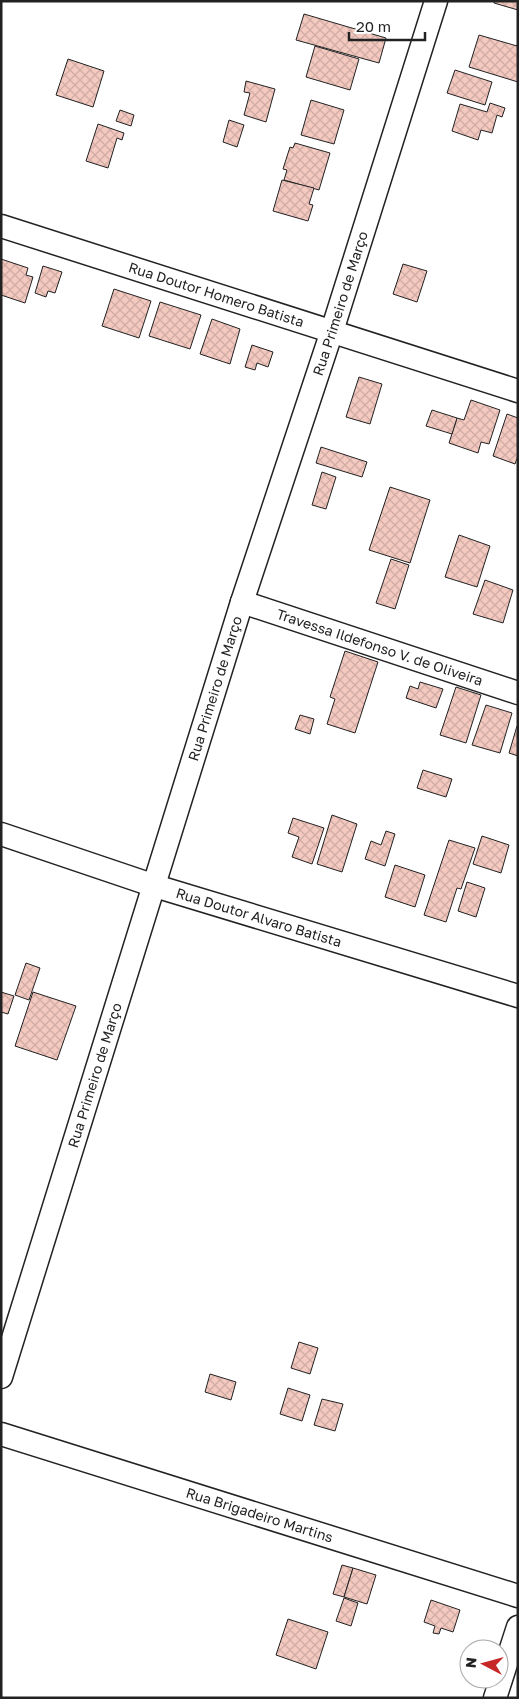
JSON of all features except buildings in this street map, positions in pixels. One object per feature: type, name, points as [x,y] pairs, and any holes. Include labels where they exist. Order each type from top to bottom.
[{"type":"street","name":"Rua Primeiro de Março","points":[[1,1377],[242,602],[332,331],[436,1]]},
{"type":"street","name":"Rua Doutor Homero Batista","points":[[1,226],[518,391]]},
{"type":"street","name":"Travessa Ildefonso V. de Oliveira","points":[[242,602],[518,693]]},
{"type":"street","name":"Rua Doutor Alvaro Batista","points":[[1,834],[155,886],[518,996]]},
{"type":"street","name":"Rua Brigadeiro Martins","points":[[1,1434],[518,1596]]},
{"type":"street","points":[[495,1698],[518,1627]]}]
